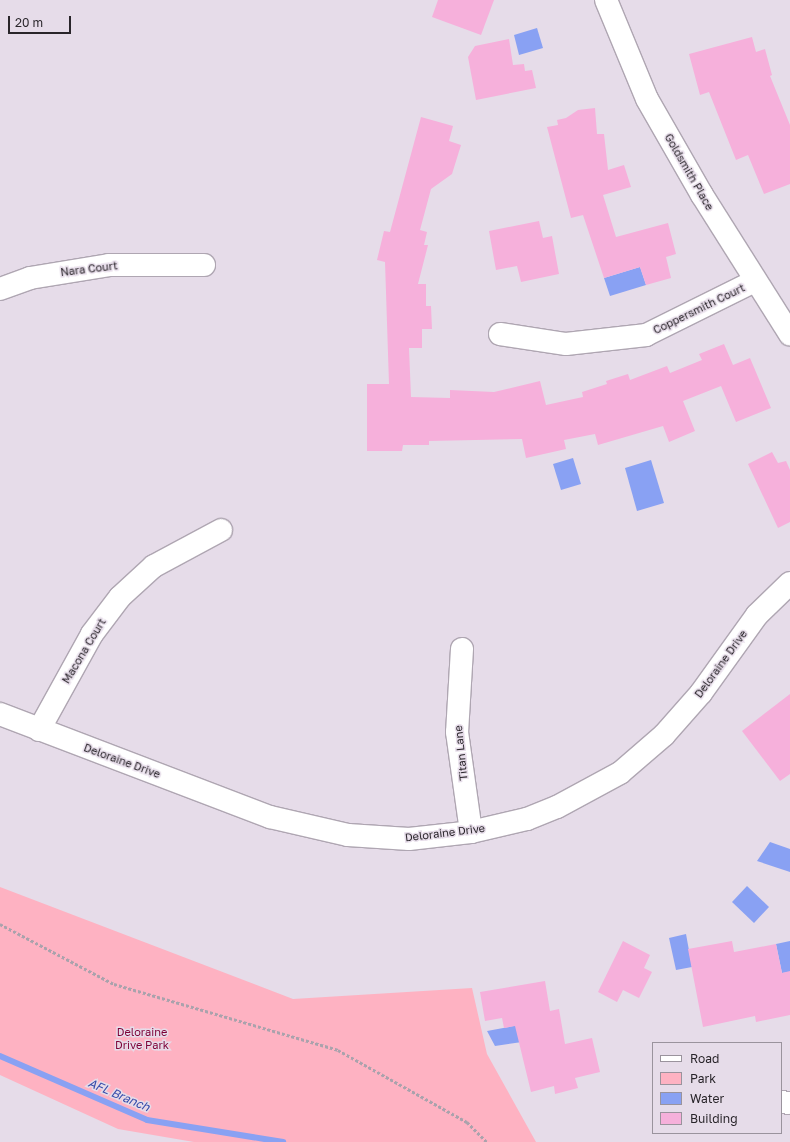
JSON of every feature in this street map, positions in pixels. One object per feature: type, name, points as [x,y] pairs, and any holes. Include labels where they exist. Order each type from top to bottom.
[{"type":"street","name":"Goldsmith Place","points":[[606,0],[647,99],[702,195],[755,281],[790,334]]},
{"type":"street","name":"Nara Court","points":[[0,289],[30,278],[109,265],[204,266]]},
{"type":"street","name":"Coppersmith Court","points":[[500,334],[566,344],[646,335],[755,281]]},
{"type":"street","name":"Macona Court","points":[[39,730],[92,634],[120,597],[154,566],[221,530]]},
{"type":"street","name":"Deloraine Drive","points":[[0,714],[270,817],[348,835],[409,839],[471,832],[533,816],[557,807],[620,772],[664,735],[701,693],[757,615],[790,583]]},
{"type":"street","name":"Titan Lane","points":[[462,649],[457,732],[471,832]]},
{"type":"path","points":[[0,924],[114,984],[338,1050],[467,1122],[487,1142]]},
{"type":"green space","name":"Deloraine Drive Park","points":[[0,887],[293,999],[472,988],[487,1054],[536,1142],[194,1142],[118,1129],[0,1075]]},
{"type":"water","points":[[537,28],[543,48],[519,55],[514,35]]},
{"type":"water","points":[[640,267],[646,285],[610,296],[604,278]]},
{"type":"water","points":[[573,458],[581,484],[561,490],[553,464]]},
{"type":"water","points":[[651,460],[664,503],[637,511],[625,468]]},
{"type":"water","points":[[770,842],[790,849],[790,872],[757,861]]},
{"type":"water","points":[[747,886],[769,907],[754,923],[732,902]]},
{"type":"water","points":[[686,934],[692,967],[676,970],[669,938]]},
{"type":"water","points":[[790,941],[790,972],[782,973],[776,944]]},
{"type":"water","points":[[519,1025],[522,1042],[495,1046],[487,1031]]},
{"type":"building","points":[[438,0],[494,0],[481,35],[432,17]]},
{"type":"building","points":[[752,37],[756,52],[765,49],[772,75],[770,76],[790,125],[790,184],[764,194],[748,155],[736,160],[709,92],[700,95],[689,54]]},
{"type":"building","points":[[509,39],[513,65],[524,64],[525,71],[532,70],[536,88],[476,100],[468,57],[475,46]]},
{"type":"building","points":[[595,108],[597,134],[604,134],[608,170],[624,165],[631,187],[603,195],[616,237],[668,223],[676,254],[666,257],[671,278],[646,285],[640,267],[604,278],[583,215],[571,218],[547,127],[558,125],[557,120],[566,118],[578,110]]},
{"type":"building","points":[[421,117],[453,126],[449,141],[461,145],[452,174],[431,189],[420,230],[427,232],[424,245],[428,245],[418,284],[426,284],[426,306],[431,306],[432,329],[422,329],[422,348],[409,348],[411,397],[450,398],[450,390],[494,392],[540,381],[546,405],[583,397],[582,392],[607,384],[606,381],[628,374],[630,380],[667,366],[670,373],[702,360],[699,354],[724,344],[733,365],[750,358],[771,408],[736,422],[721,386],[683,401],[695,431],[669,442],[663,426],[598,445],[595,434],[564,440],[566,449],[526,458],[522,439],[429,441],[429,445],[403,445],[402,451],[367,451],[367,384],[389,384],[385,262],[377,260],[384,231],[390,232]]},
{"type":"building","points":[[539,221],[543,238],[552,236],[559,274],[521,282],[517,266],[496,270],[489,231]]},
{"type":"building","points":[[772,452],[778,463],[786,461],[790,470],[790,522],[778,528],[748,464]]},
{"type":"building","points":[[790,694],[790,774],[780,781],[742,731]]},
{"type":"building","points":[[623,941],[650,955],[644,968],[652,972],[639,998],[623,990],[617,1002],[598,992]]},
{"type":"building","points":[[732,941],[734,952],[776,944],[782,973],[790,971],[790,1015],[756,1022],[755,1016],[703,1027],[688,949]]},
{"type":"building","points":[[545,981],[550,1011],[559,1009],[565,1044],[592,1038],[600,1072],[575,1078],[578,1088],[555,1094],[554,1086],[531,1092],[515,1026],[504,1028],[502,1018],[485,1021],[480,992]]},
{"type":"waterway","name":"AFL Branch","points":[[0,1056],[147,1120],[283,1142]]}]
